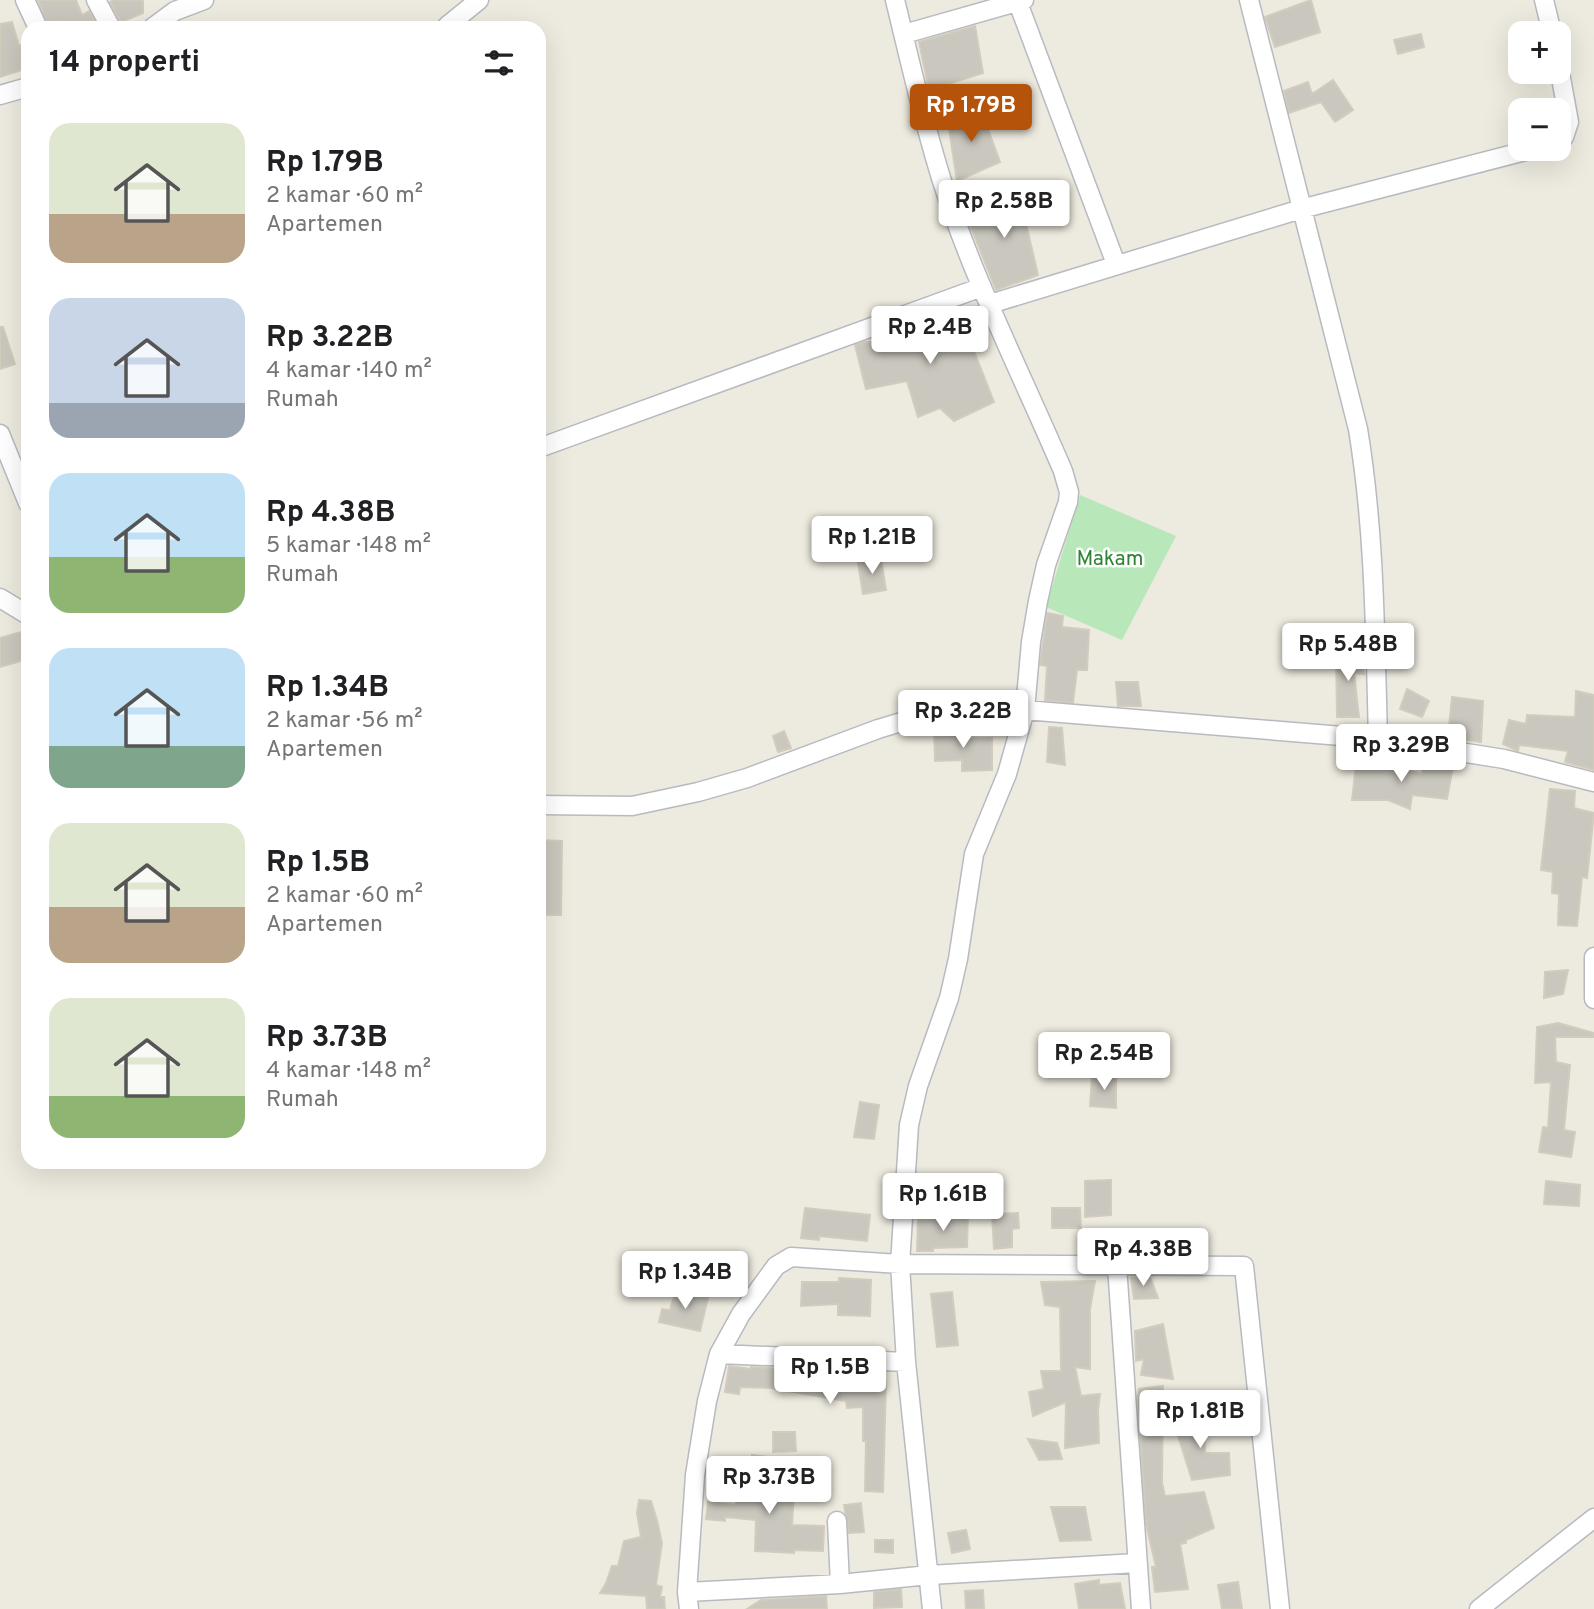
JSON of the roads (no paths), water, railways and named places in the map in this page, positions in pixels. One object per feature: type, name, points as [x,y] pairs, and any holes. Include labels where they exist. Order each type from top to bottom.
[{"type":"street","points":[[25,0],[35,21]]},
{"type":"street","points":[[96,0],[107,21]]},
{"type":"street","points":[[158,21],[172,5],[204,0]]},
{"type":"street","points":[[453,21],[479,0]]},
{"type":"street","points":[[895,0],[942,180],[982,287],[1063,471],[1069,492],[1065,512],[1046,565],[1038,601],[1024,710],[1007,774],[974,854],[958,959],[948,998],[918,1086],[909,1125],[900,1264],[906,1362],[932,1609]]},
{"type":"street","points":[[1249,0],[1358,429],[1368,489],[1373,565],[1378,739]]},
{"type":"street","points":[[1544,0],[1549,21]]},
{"type":"street","points":[[904,34],[1020,1],[1116,264]]},
{"type":"street","points":[[0,95],[21,89]]},
{"type":"street","points":[[990,304],[1301,209],[1508,155]]},
{"type":"street","points":[[546,445],[982,287]]},
{"type":"street","points":[[0,434],[21,486]]},
{"type":"street","points":[[0,598],[21,611]]},
{"type":"street","points":[[546,804],[632,806],[698,792],[747,778],[878,729],[918,717],[976,709],[1024,710],[1378,739],[1504,759],[1594,782]]},
{"type":"street","points":[[1594,957],[1594,999]]},
{"type":"street","points":[[1137,1563],[929,1575],[688,1600],[695,1475],[707,1401],[719,1354],[741,1314],[776,1266],[787,1258],[900,1264],[1244,1266],[1280,1609]]},
{"type":"street","points":[[1117,1266],[1141,1609]]},
{"type":"street","points":[[719,1354],[906,1362]]},
{"type":"street","points":[[1479,1609],[1594,1518]]},
{"type":"street","points":[[837,1521],[840,1584]]},
{"type":"park label","name":"Makam","points":[[1110,559]]}]
